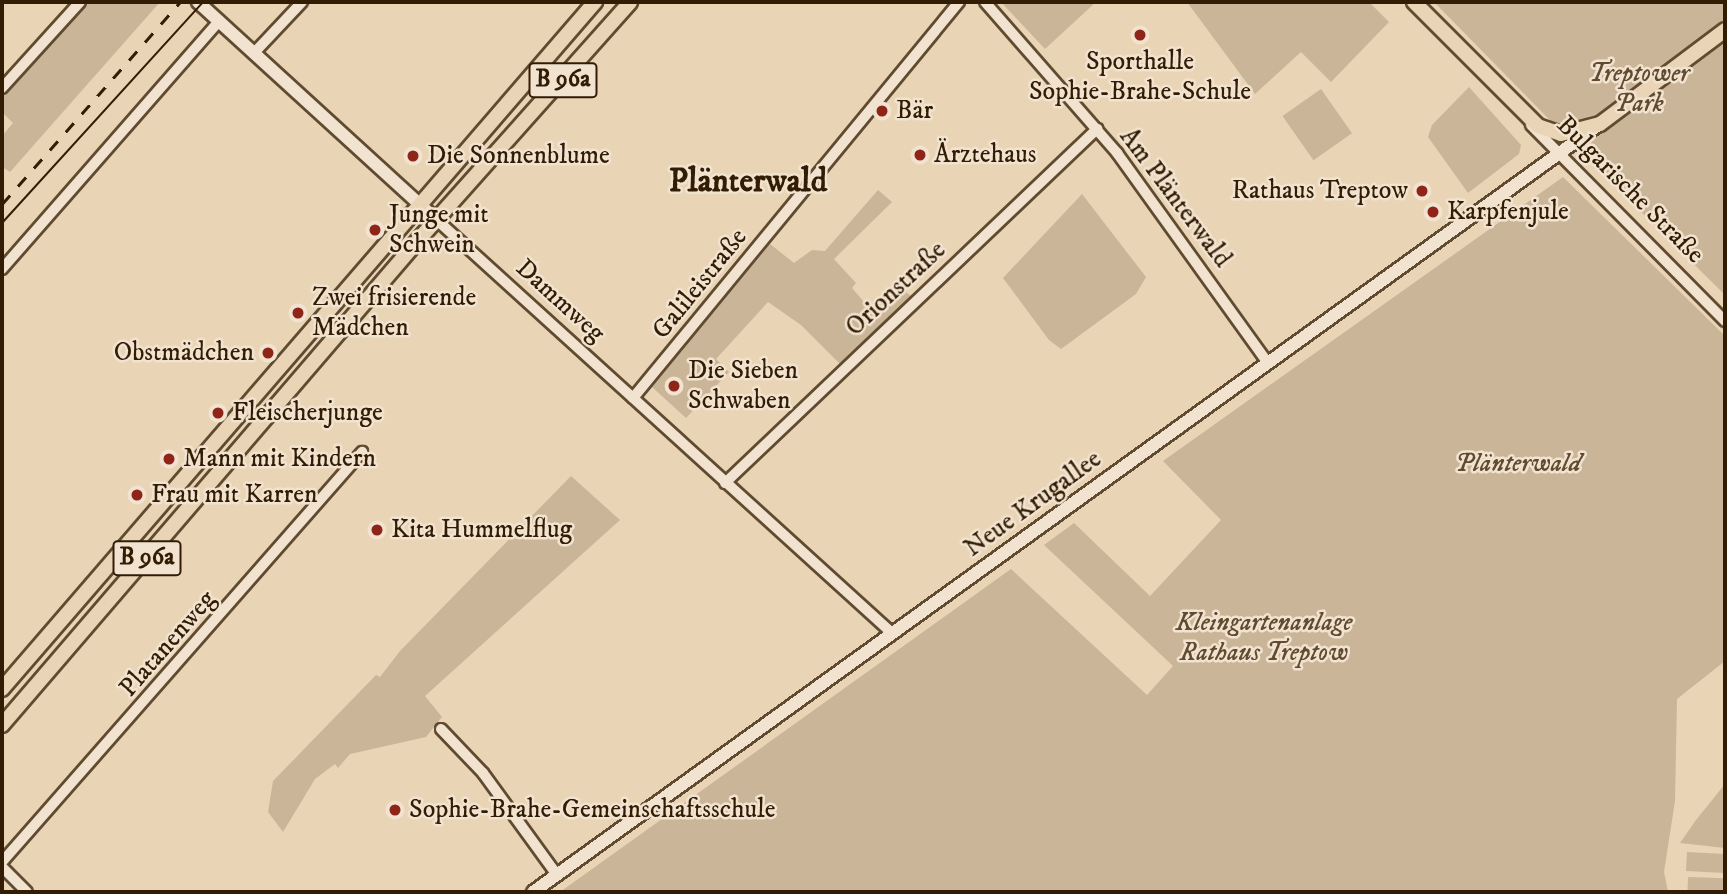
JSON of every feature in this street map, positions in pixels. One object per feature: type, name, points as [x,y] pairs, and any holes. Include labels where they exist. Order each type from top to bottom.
[{"type":"main road","name":"B 96a","points":[[2,689],[595,2]]},
{"type":"main road","name":"B 96a","points":[[2,725],[630,2]]},
{"type":"main road","name":"Bulgarische Straße","points":[[1414,2],[1524,112]]},
{"type":"main road","points":[[1524,112],[1543,128],[1561,134],[1600,124],[1725,30]]},
{"type":"street","points":[[2,88],[80,2]]},
{"type":"street","name":"Dammweg","points":[[198,2],[892,634]]},
{"type":"street","points":[[254,53],[302,2]]},
{"type":"street","name":"Galileistraße","points":[[633,398],[959,2]]},
{"type":"street","name":"Am Plänterwald","points":[[985,2],[1097,129],[1268,363]]},
{"type":"street","points":[[2,270],[219,21]]},
{"type":"street","name":"Bulgarische Straße","points":[[1524,112],[1545,142],[1562,155],[1725,320]]},
{"type":"street","name":"Neue Krugallee","points":[[533,892],[1562,155],[1600,124]]},
{"type":"street","name":"Orionstraße","points":[[725,483],[1097,129]]},
{"type":"street","name":"Platanenweg","points":[[2,865],[362,452]]},
{"type":"street","points":[[440,729],[483,773],[557,875]]},
{"type":"street","points":[[2,865],[27,892]]},
{"type":"green space","points":[[88,2],[160,2],[10,172],[2,167],[2,136],[13,123],[2,112],[2,96]]},
{"type":"green space","points":[[1001,2],[1096,2],[1045,49]]},
{"type":"green space","points":[[1187,2],[1369,2],[1389,22],[1331,82],[1301,52],[1255,94]]},
{"type":"green space","name":"Treptower Park","points":[[1434,2],[1725,2],[1725,295],[1592,163]]},
{"type":"green space","points":[[1469,87],[1521,145],[1519,154],[1468,193],[1428,137],[1432,125]]},
{"type":"green space","points":[[1321,89],[1352,133],[1313,160],[1282,116]]},
{"type":"green space","name":"Plänterwald","points":[[1563,177],[1725,336],[1725,661],[1677,699],[1675,801],[1664,872],[1668,892],[560,892],[1011,569],[1147,695],[1173,666],[1044,545],[1074,523],[1150,596],[1221,520],[1163,461]]},
{"type":"green space","points":[[878,190],[892,202],[834,259],[856,283],[852,288],[870,309],[896,284],[911,296],[840,364],[801,325],[768,302],[716,359],[729,372],[686,418],[652,387],[770,244],[794,263],[812,250],[825,251]]},
{"type":"green space","points":[[1082,194],[1146,277],[1136,294],[1061,349],[1049,340],[1003,278]]},
{"type":"green space","points":[[571,476],[620,520],[425,696],[442,717],[426,737],[350,754],[338,768],[335,764],[315,779],[283,832],[268,812],[273,781],[376,675],[380,677],[400,651]]},
{"type":"green space","points":[[1725,784],[1725,848],[1680,843],[1696,820]]},
{"type":"green space","points":[[1687,852],[1725,854],[1724,873],[1686,871]]},
{"type":"green space","points":[[1688,877],[1725,878],[1724,892],[1687,892]]},
{"type":"tram line","points":[[2,223],[203,2]]},
{"type":"railway","points":[[2,204],[180,2]]},
{"type":"place","name":"Sporthalle Sophie-Brahe-Schule","points":[[1140,35]]},
{"type":"place","name":"Bär","points":[[882,111]]},
{"type":"place","name":"Ärztehaus","points":[[920,155]]},
{"type":"place","name":"Die Sonnenblume","points":[[413,156]]},
{"type":"place","name":"Rathaus Treptow","points":[[1422,191]]},
{"type":"place","name":"Karpfenjule","points":[[1433,212]]},
{"type":"place","name":"Junge mit Schwein","points":[[375,230]]},
{"type":"place","name":"Zwei frisierende Mädchen","points":[[298,313]]},
{"type":"place","name":"Obstmädchen","points":[[268,353]]},
{"type":"place","name":"Die Sieben Schwaben","points":[[674,386]]},
{"type":"place","name":"Fleischerjunge","points":[[218,413]]},
{"type":"place","name":"Mann mit Kindern","points":[[169,459]]},
{"type":"place","name":"Frau mit Karren","points":[[137,495]]},
{"type":"place","name":"Kita Hummelflug","points":[[377,530]]},
{"type":"place","name":"Sophie-Brahe-Gemeinschaftsschule","points":[[395,810]]},
{"type":"district","name":"Plänterwald","points":[[748,182]]},
{"type":"park label","name":"Kleingartenanlage Rathaus Treptow","points":[[1264,638]]}]
